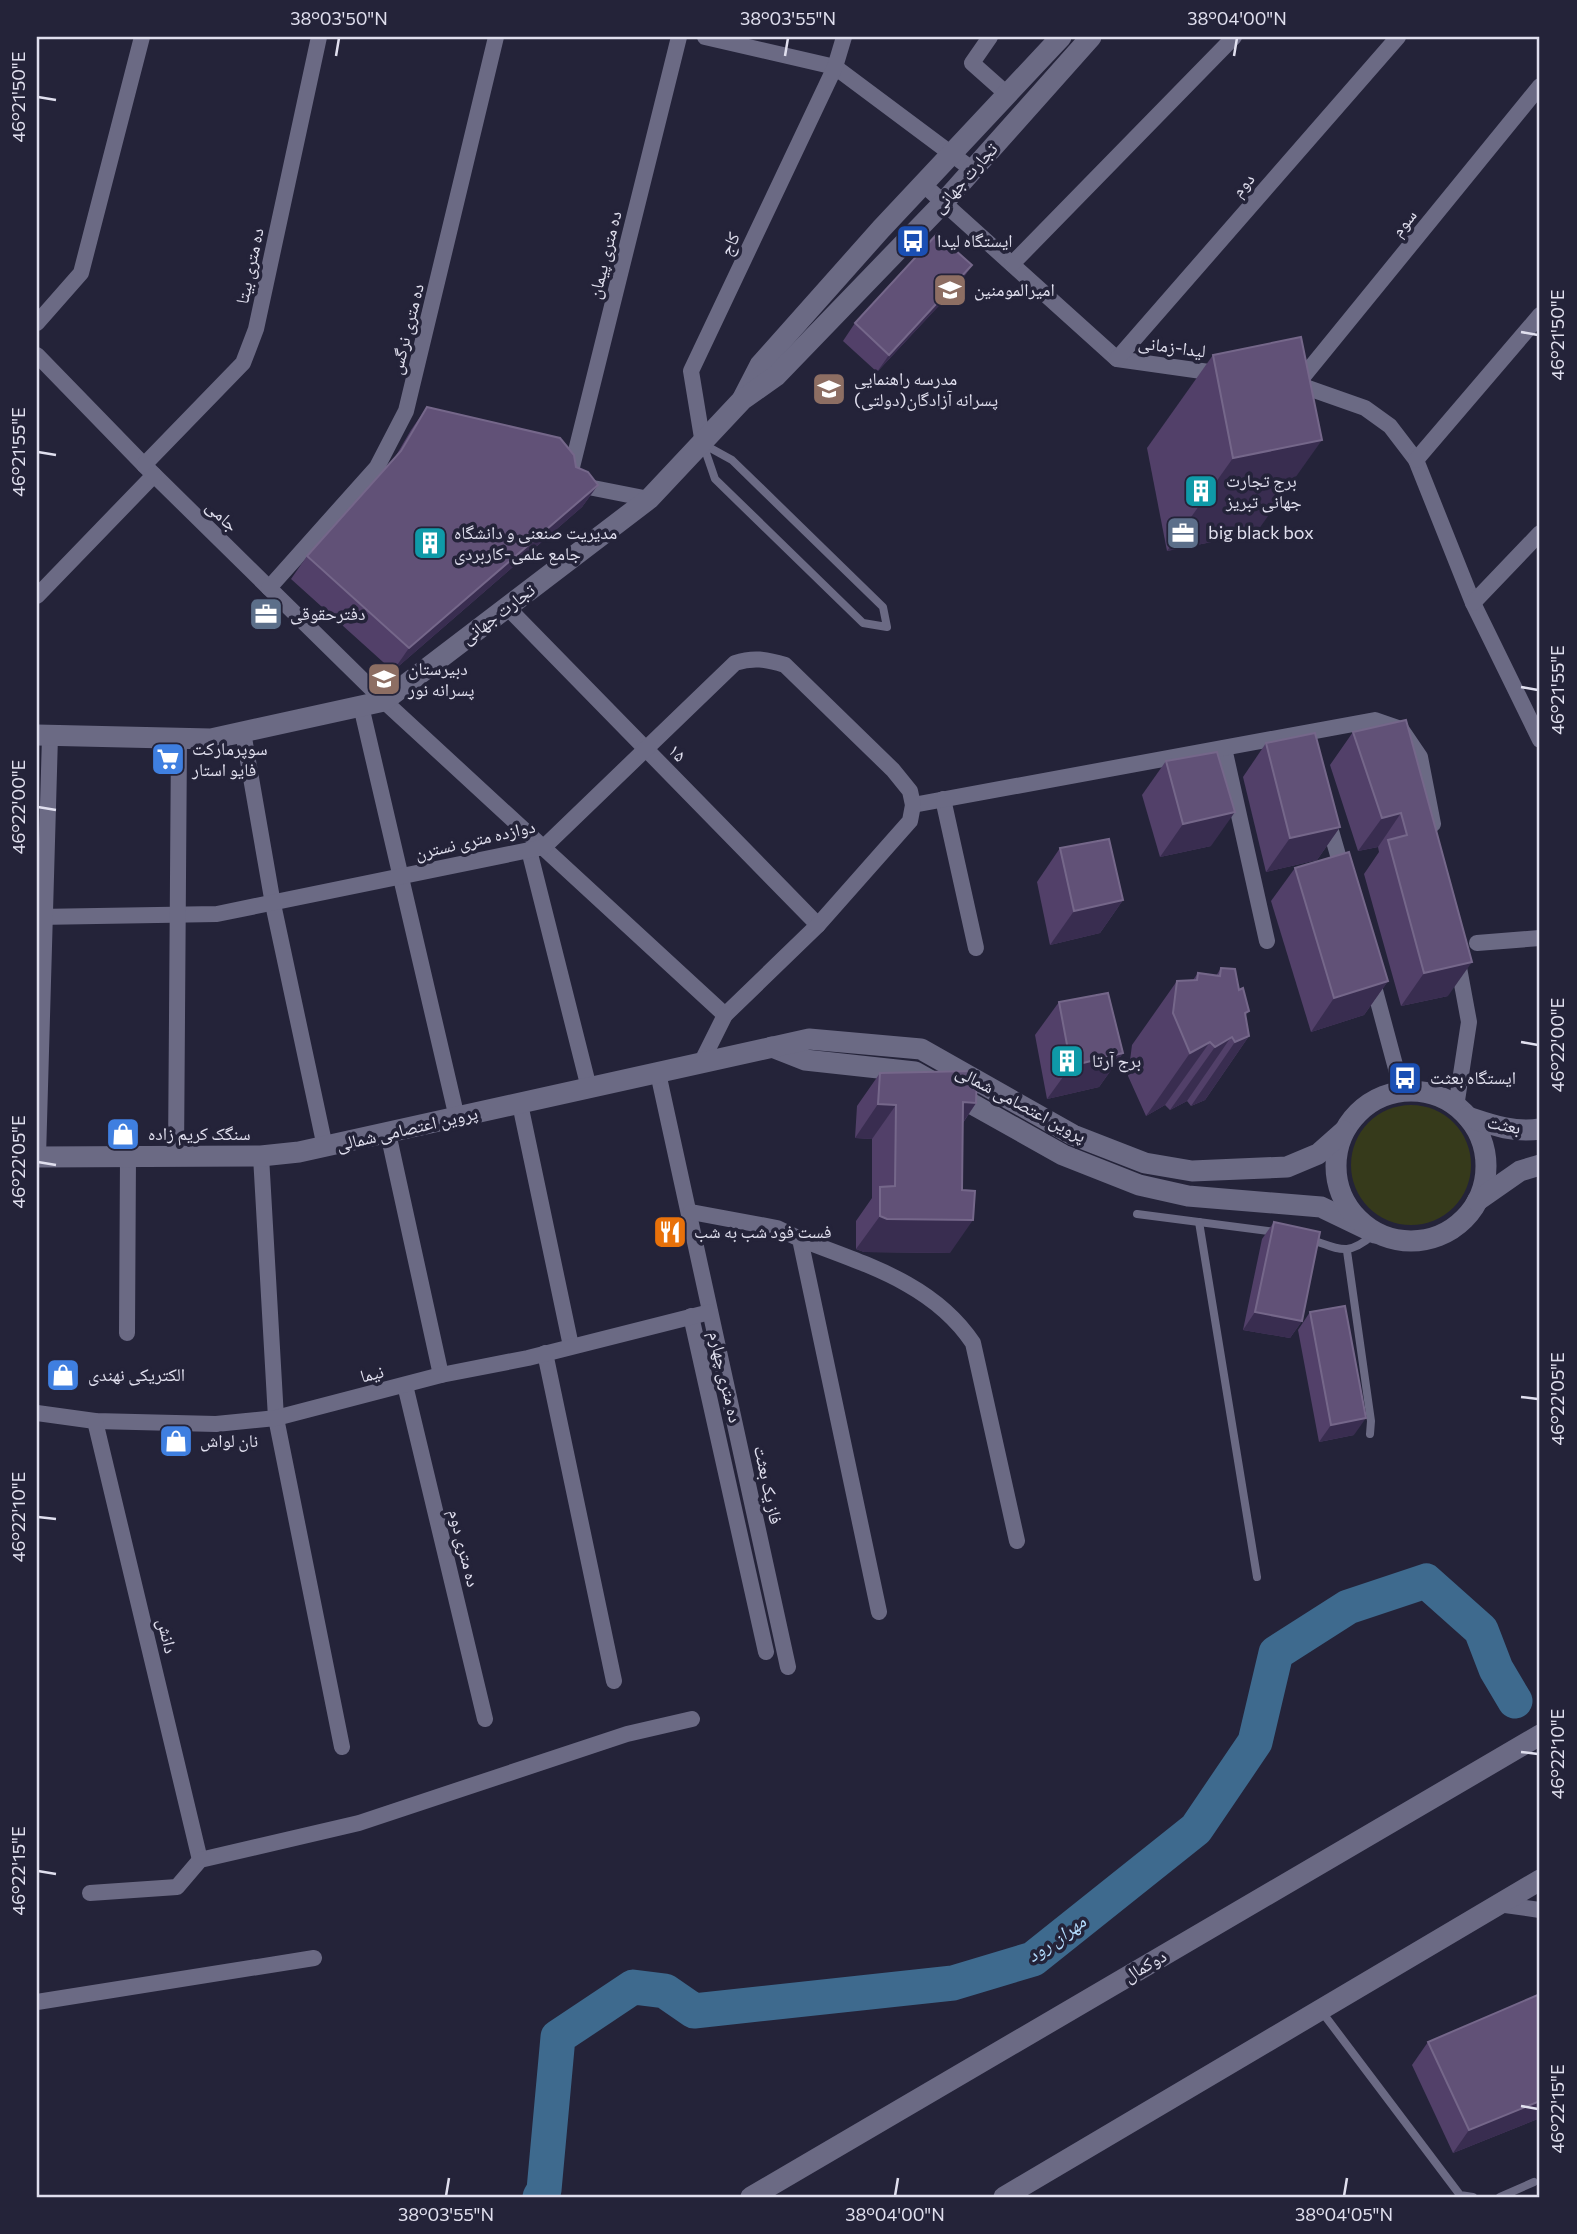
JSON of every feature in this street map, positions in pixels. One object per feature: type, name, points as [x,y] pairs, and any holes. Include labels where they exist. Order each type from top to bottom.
[{"type":"main road","name":"تجارت جهانی","points":[[742,400],[760,365],[1062,37]]},
{"type":"main road","name":"تجارت جهانی","points":[[43,736],[211,739],[384,701],[649,499],[742,400],[775,376],[944,202],[1091,37]]},
{"type":"main road","name":"پروین اعتصامی شمالی","points":[[37,1157],[261,1156],[325,1147],[810,1039],[921,1049],[1073,1135],[1145,1163],[1192,1171],[1287,1167],[1318,1154],[1344,1131]]},
{"type":"main road","name":"پروین اعتصامی شمالی","points":[[772,1047],[805,1059],[915,1072],[1063,1155],[1139,1185],[1188,1196],[1321,1207],[1375,1233]]},
{"type":"main road","points":[[1402,1091],[1426,1092],[1462,1112],[1480,1136],[1485,1157],[1485,1180],[1477,1200],[1463,1220],[1444,1234],[1409,1240],[1375,1233],[1350,1209],[1336,1177],[1336,1153],[1344,1131],[1358,1111],[1379,1098],[1402,1091]]},
{"type":"main road","name":"بعثت","points":[[1462,1112],[1498,1127],[1525,1131],[1540,1129]]},
{"type":"main road","points":[[1477,1200],[1520,1171],[1540,1165]]},
{"type":"main road","name":"دوکمال","points":[[751,2197],[1540,1735]]},
{"type":"main road","points":[[1004,2197],[1540,1880]]},
{"type":"street","points":[[37,323],[81,273],[142,37]]},
{"type":"street","name":"ده متری بیتا","points":[[37,596],[243,362],[259,316],[319,37]]},
{"type":"street","name":"ده متری نرگس","points":[[269,588],[377,467],[407,411],[496,37]]},
{"type":"street","name":"ده متری پیمان","points":[[649,499],[568,483],[679,37]]},
{"type":"street","points":[[705,37],[835,67],[973,170]]},
{"type":"street","name":"کاج","points":[[703,444],[691,371],[835,67],[844,37]]},
{"type":"street","points":[[990,37],[972,62],[1008,95]]},
{"type":"street","points":[[1012,264],[1234,37]]},
{"type":"street","name":"دوم","points":[[1117,359],[1398,37]]},
{"type":"street","name":"سوم","points":[[1298,383],[1540,86]]},
{"type":"street","name":"لیدا-زمانی","points":[[924,184],[1117,359],[1246,377]]},
{"type":"street","points":[[1416,460],[1540,315]]},
{"type":"street","name":"جامی","points":[[37,355],[149,470],[537,849],[725,1014]]},
{"type":"street","points":[[37,380],[48,368]]},
{"type":"street","points":[[1272,380],[1298,383],[1365,408],[1390,426],[1416,460],[1474,603],[1536,722],[1540,740]]},
{"type":"street","points":[[1474,603],[1540,533]]},
{"type":"street","name":"۱۵","points":[[507,607],[818,925]]},
{"type":"street","name":"دوازده متری نسترن","points":[[39,917],[178,917],[218,914],[537,849],[735,663],[749,658],[785,664],[893,769],[910,791],[913,805]]},
{"type":"street","points":[[361,706],[457,1118]]},
{"type":"street","points":[[701,1063],[725,1014],[818,925],[903,830],[909,821],[913,805],[1375,720],[1401,729],[1420,757],[1435,836]]},
{"type":"street","points":[[243,732],[273,904],[325,1147]]},
{"type":"street","points":[[37,1157],[43,736]]},
{"type":"street","points":[[176,1157],[179,738]]},
{"type":"street","points":[[1224,748],[1267,941]]},
{"type":"street","points":[[943,799],[976,948]]},
{"type":"street","points":[[1323,800],[1348,893]]},
{"type":"street","points":[[537,849],[589,1088]]},
{"type":"street","points":[[1477,943],[1540,938]]},
{"type":"street","points":[[1455,943],[1469,1023],[1462,1112]]},
{"type":"street","points":[[1366,959],[1402,1091]]},
{"type":"street","name":"فاز یک بعثت","points":[[658,1073],[691,1212],[710,1312],[788,1667]]},
{"type":"street","points":[[520,1104],[570,1346]]},
{"type":"street","points":[[388,1133],[441,1375]]},
{"type":"street","points":[[127,1333],[128,1156]]},
{"type":"street","points":[[261,1156],[276,1418],[342,1747]]},
{"type":"street","points":[[691,1212],[777,1228],[900,1279],[935,1301],[958,1321],[973,1343],[1017,1541]]},
{"type":"street","points":[[800,1239],[879,1612]]},
{"type":"street","name":"نیما","points":[[37,1413],[95,1421],[216,1424],[276,1418],[441,1375],[545,1353],[710,1312]]},
{"type":"street","name":"ده متری چهارم","points":[[691,1316],[766,1652]]},
{"type":"street","points":[[545,1353],[614,1681]]},
{"type":"street","name":"ده متری دوم","points":[[405,1385],[485,1719]]},
{"type":"street","name":"دانش","points":[[95,1421],[201,1860]]},
{"type":"street","points":[[90,1893],[177,1887],[201,1860],[359,1823],[627,1734],[692,1719]]},
{"type":"street","points":[[1499,1904],[1540,1910]]},
{"type":"street","points":[[37,2002],[314,1958]]},
{"type":"lane","points":[[703,444],[732,460],[883,607],[887,627],[863,624],[715,480],[703,444]]},
{"type":"lane","points":[[1138,1214],[1290,1233]]},
{"type":"lane","points":[[1199,1222],[1257,1577]]},
{"type":"lane","points":[[1302,1237],[1347,1251],[1357,1248],[1375,1233]]},
{"type":"lane","points":[[1347,1251],[1371,1421],[1370,1434]]},
{"type":"lane","points":[[1321,2009],[1460,2195],[1473,2197]]},
{"type":"lane","points":[[1500,2197],[1534,2182]]},
{"type":"green space","points":[[1411,1105],[1434,1109],[1454,1122],[1467,1142],[1471,1165],[1467,1188],[1454,1208],[1434,1221],[1411,1225],[1388,1221],[1368,1208],[1355,1188],[1351,1165],[1355,1142],[1368,1122],[1388,1109]]},
{"type":"building","points":[[937,234],[972,265],[889,355],[855,323]]},
{"type":"building","points":[[1301,337],[1322,440],[1233,458],[1213,355]]},
{"type":"building","name":"مدیریت صنعنی و دانشگاه جامع علمی-کاربردی","points":[[427,407],[560,438],[574,455],[576,467],[588,472],[598,485],[409,648],[307,556],[401,451]]},
{"type":"building","points":[[1406,720],[1472,962],[1424,973],[1388,840],[1407,835],[1401,813],[1382,818],[1353,732]]},
{"type":"building","points":[[1315,733],[1340,827],[1290,838],[1266,743]]},
{"type":"building","points":[[1217,752],[1235,812],[1183,824],[1166,761]]},
{"type":"building","points":[[1109,839],[1123,900],[1074,911],[1060,848]]},
{"type":"building","points":[[1349,852],[1388,981],[1334,998],[1295,868]]},
{"type":"building","points":[[1221,968],[1235,969],[1239,990],[1243,988],[1249,1011],[1245,1013],[1249,1036],[1235,1042],[1232,1037],[1215,1047],[1210,1042],[1190,1053],[1173,1013],[1177,981],[1197,980],[1198,973],[1220,976]]},
{"type":"building","points":[[1108,993],[1123,1053],[1071,1066],[1059,1002]]},
{"type":"building","points":[[970,1071],[977,1075],[976,1103],[963,1102],[962,1190],[975,1191],[973,1220],[887,1219],[880,1216],[880,1187],[895,1186],[896,1105],[878,1104],[880,1073]]},
{"type":"building","points":[[1274,1222],[1320,1232],[1302,1321],[1255,1312]]},
{"type":"building","points":[[1345,1306],[1366,1418],[1331,1425],[1310,1312]]},
{"type":"building","points":[[1540,1994],[1540,2101],[1469,2130],[1428,2042]]},
{"type":"waterway","name":"مهران رود","points":[[540,2197],[544,2190],[558,2037],[633,1987],[665,1991],[694,2011],[953,1983],[1033,1959],[1196,1829],[1255,1742],[1276,1653],[1348,1607],[1426,1581],[1481,1630],[1496,1669],[1515,1701]]},
{"type":"place","name":"ایستگاه لیدا","points":[[913,241]]},
{"type":"place","name":"امیرالمومنین","points":[[950,290]]},
{"type":"place","name":"مدرسه راهنمایی پسرانه آزادگان(دولتی)","points":[[829,389]]},
{"type":"place","name":"برج تجارت جهانی تبریز","points":[[1201,491]]},
{"type":"place","name":"big black box","points":[[1183,533]]},
{"type":"place","name":"مدیریت صنعنی و دانشگاه جامع علمی-کاربردی","points":[[430,543]]},
{"type":"place","name":"دفترحقوقی","points":[[266,614]]},
{"type":"place","name":"دبیرستان پسرانه نور","points":[[384,679]]},
{"type":"place","name":"سوپرمارکت فایو استار","points":[[168,759]]},
{"type":"place","name":"برج آرتا","points":[[1067,1061]]},
{"type":"place","name":"ایستگاه بعثت","points":[[1405,1078]]},
{"type":"place","name":"سنگک کریم زاده","points":[[123,1134]]},
{"type":"place","name":"فست فود شب به شب","points":[[670,1232]]},
{"type":"place","name":"الکتریکی نهندی","points":[[63,1375]]},
{"type":"place","name":"نان لواش","points":[[176,1441]]}]
